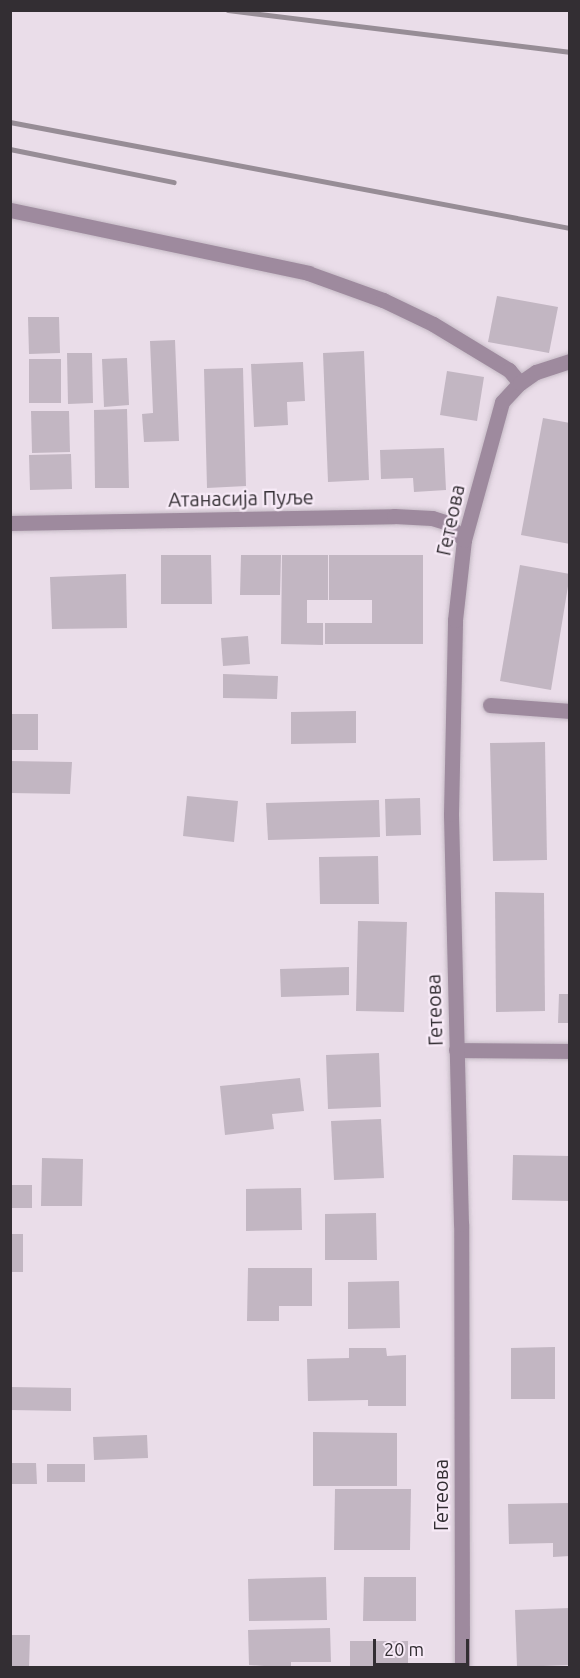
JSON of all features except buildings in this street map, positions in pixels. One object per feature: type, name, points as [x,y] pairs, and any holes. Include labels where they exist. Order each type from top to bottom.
[{"type":"street","points":[[10,210],[308,273],[382,300],[433,324],[509,370],[520,383]]},
{"type":"street","name":"Гетеова","points":[[462,1668],[461,1224],[451,814],[455,620],[464,540],[502,402],[520,383],[536,372],[570,361]]},
{"type":"street","name":"Атанасија Пуље","points":[[10,524],[394,516],[432,518],[446,522],[464,540]]},
{"type":"street","points":[[490,705],[570,711]]},
{"type":"street","points":[[456,1050],[570,1051]]},
{"type":"railway","points":[[228,10],[570,52]]},
{"type":"railway","points":[[10,122],[570,228]]},
{"type":"railway","points":[[10,149],[174,182]]}]
